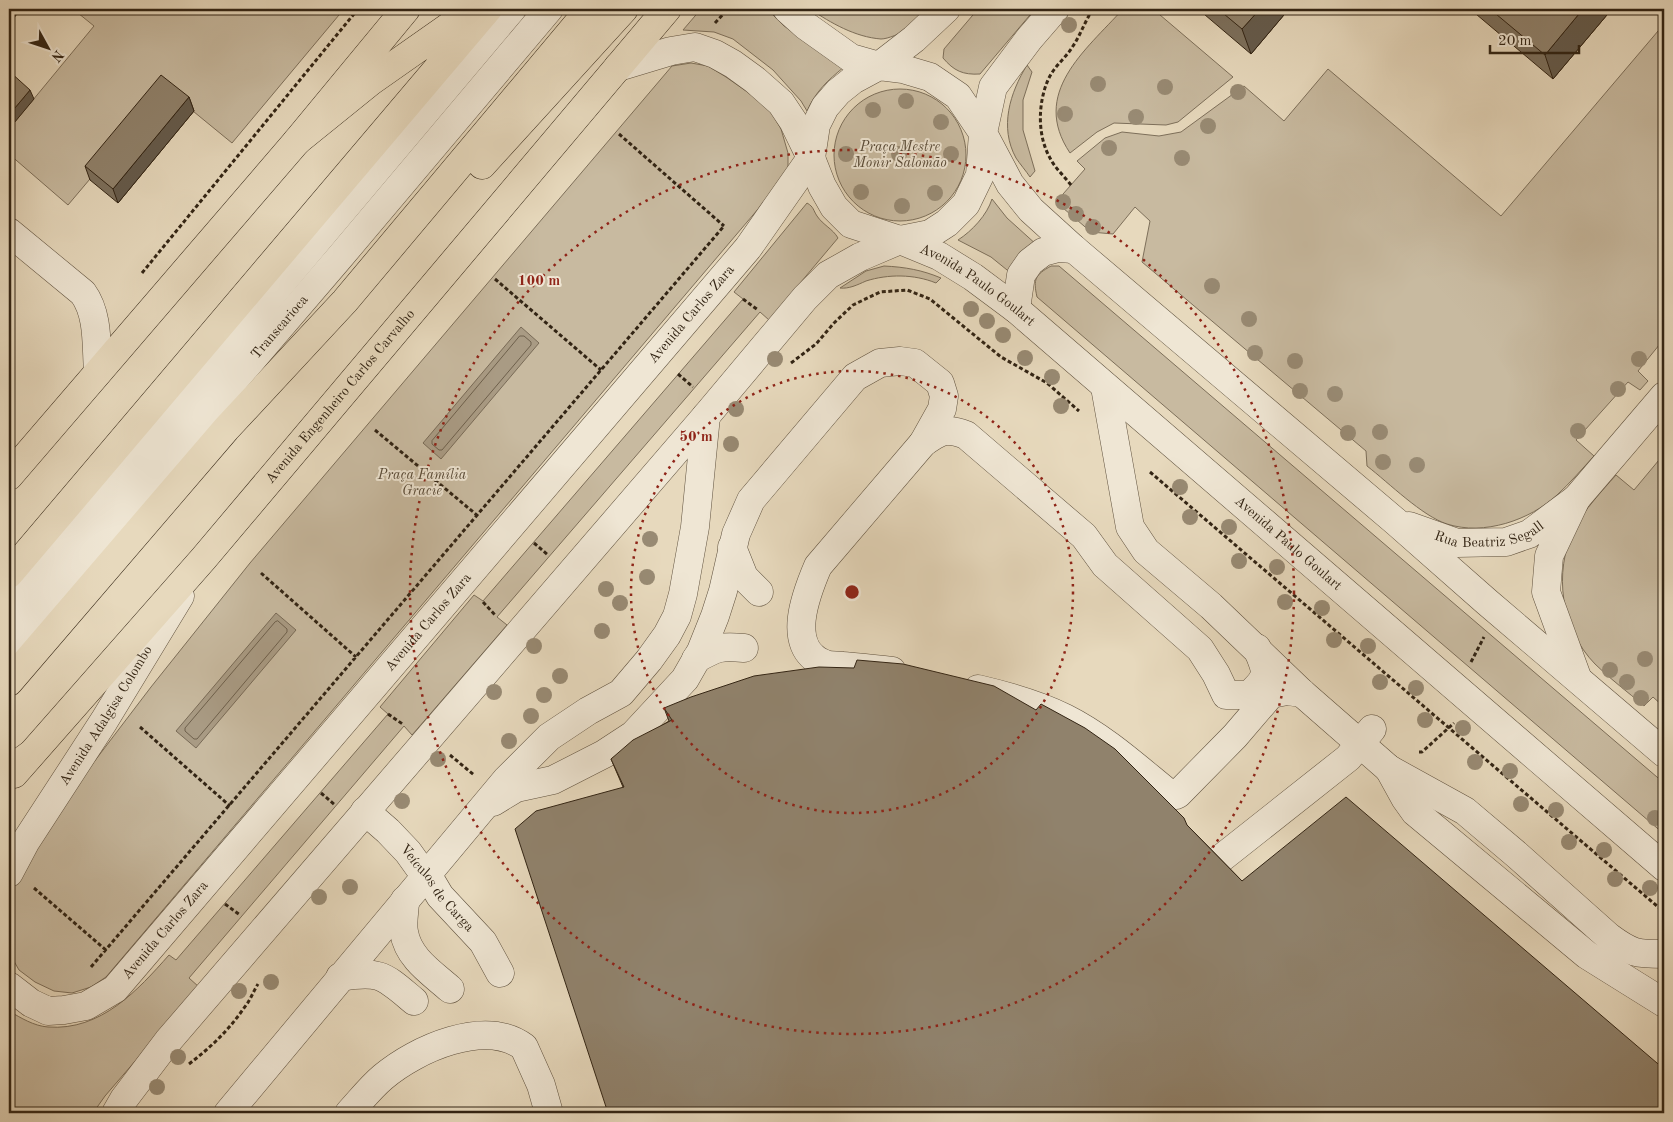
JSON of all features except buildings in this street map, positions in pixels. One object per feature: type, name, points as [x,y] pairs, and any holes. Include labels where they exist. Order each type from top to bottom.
[{"type":"main road","points":[[9,476],[296,141],[406,9]]},
{"type":"main road","points":[[296,141],[370,82],[474,9]]},
{"type":"main road","points":[[9,574],[488,9]]},
{"type":"main road","points":[[9,682],[226,429],[345,301],[590,9]]},
{"type":"main road","points":[[345,301],[390,268],[624,9]]},
{"type":"main road","name":"Avenida Engenheiro Carlos Carvalho","points":[[9,780],[19,762],[204,558],[666,9]]},
{"type":"street","name":"Transcarioca","points":[[9,607],[512,9]]},
{"type":"street","name":"Transcarioca","points":[[9,643],[549,9]]},
{"type":"street","points":[[787,9],[806,26],[851,58],[930,77],[958,96],[983,133],[1010,184],[1031,210],[1074,249],[1395,521],[1664,753]]},
{"type":"street","points":[[811,158],[816,125],[825,107],[838,92],[853,80],[879,66],[914,39],[946,9]]},
{"type":"street","points":[[116,1113],[124,1099],[168,1041],[706,416],[804,298],[828,276],[860,257],[900,240],[930,234],[947,223],[966,204],[980,175],[983,133],[993,87],[1029,39],[1055,9]]},
{"type":"street","points":[[618,67],[671,51],[695,47],[715,54],[733,64],[748,74],[781,103],[793,121],[822,186],[834,207],[851,224],[900,240]]},
{"type":"street","name":"Avenida Carlos Zara","points":[[9,986],[31,1003],[48,1011],[86,1006],[115,989],[748,248],[811,158]]},
{"type":"street","points":[[9,232],[89,301],[95,330],[98,372]]},
{"type":"street","name":"Avenida Paulo Goulart","points":[[900,240],[939,256],[973,277],[1016,309],[1664,866]]},
{"type":"street","points":[[1016,309],[1021,275],[1030,262],[1043,252],[1058,248],[1074,249]]},
{"type":"street","points":[[481,809],[516,788],[553,780],[580,767],[633,735],[685,680],[715,616],[723,591],[736,534],[751,500],[855,376],[880,363],[900,361],[914,363],[940,383],[944,396],[942,409],[923,443],[818,566],[808,589],[801,626],[806,650],[823,664],[912,673]]},
{"type":"street","points":[[1105,387],[1130,527],[1146,551],[1197,594],[1302,693],[1365,736],[1389,769],[1405,798],[1416,812],[1587,955],[1664,1002]]},
{"type":"street","name":"Rua Beatriz Segall","points":[[1395,521],[1457,543],[1506,542],[1529,534],[1576,499],[1664,396]]},
{"type":"street","points":[[228,1113],[506,780],[549,737],[588,711],[621,693],[667,635],[677,616],[683,594],[694,536],[706,416]]},
{"type":"street","points":[[923,443],[946,430],[966,435],[1084,536],[1105,565],[1200,649],[1216,674],[1226,695],[1224,734],[1217,754]]},
{"type":"street","name":"Rua Beatriz Segall","points":[[1576,499],[1548,556],[1546,592],[1577,678]]},
{"type":"street","points":[[732,548],[744,577],[759,592]]},
{"type":"street","name":"Avenida Adalgisa Colombo","points":[[9,873],[26,841],[104,721],[204,558]]},
{"type":"street","points":[[696,659],[716,648],[724,646],[744,648]]},
{"type":"street","points":[[1226,695],[1249,694],[1262,683],[1266,674],[1264,664],[1256,648]]},
{"type":"street","points":[[950,682],[1014,697],[1065,718],[1109,744],[1173,795],[1178,794],[1217,754],[1271,694],[1287,691],[1302,693]]},
{"type":"street","points":[[1214,864],[1348,758],[1365,736]]},
{"type":"street","points":[[1389,769],[1465,811],[1609,937],[1626,949],[1637,954],[1664,954]]},
{"type":"street","name":"Veículos de Carga","points":[[365,811],[388,831],[427,874],[440,896],[483,942],[500,973]]},
{"type":"street","points":[[405,900],[403,930],[411,950],[418,961],[450,989]]},
{"type":"street","points":[[340,977],[356,974],[376,974],[386,978],[414,1001]]},
{"type":"street","points":[[349,1113],[383,1077],[410,1059],[459,1038],[494,1034],[518,1042],[524,1047],[541,1085],[550,1113]]},
{"type":"path","points":[[139,277],[358,9]]},
{"type":"path","points":[[1071,185],[1049,157],[1041,131],[1040,104],[1048,79],[1058,63],[1073,47],[1083,24],[1093,9]]},
{"type":"path","points":[[619,134],[748,248]]},
{"type":"path","points":[[88,972],[724,226]]},
{"type":"path","points":[[496,279],[626,391]]},
{"type":"path","points":[[743,299],[760,312]]},
{"type":"path","points":[[678,374],[694,388]]},
{"type":"path","points":[[375,430],[477,515],[484,532],[497,543]]},
{"type":"path","points":[[534,542],[549,556]]},
{"type":"path","points":[[261,572],[380,678]]},
{"type":"path","points":[[482,602],[497,617]]},
{"type":"path","points":[[1452,684],[1468,666],[1487,632],[1501,614]]},
{"type":"path","points":[[1414,753],[1422,752],[1475,704]]},
{"type":"path","points":[[388,714],[404,726]]},
{"type":"path","points":[[140,727],[230,805],[234,826],[245,836]]},
{"type":"path","points":[[320,793],[336,806]]},
{"type":"path","points":[[34,887],[130,971]]},
{"type":"path","points":[[225,903],[242,916]]},
{"type":"green space","points":[[73,9],[344,9],[232,143],[166,89],[68,205],[9,154],[9,129],[94,26]]},
{"type":"green space","points":[[701,9],[767,9],[784,26],[844,67],[822,87],[807,111],[801,101],[773,70],[733,39],[714,32],[683,30]]},
{"type":"green space","points":[[810,9],[930,9],[910,28],[894,36],[881,39],[853,32]]},
{"type":"green space","points":[[978,9],[1035,9],[980,74],[969,74],[955,69],[943,58],[944,49]]},
{"type":"green space","points":[[1123,9],[1153,9],[1233,77],[1178,122],[1166,125],[1114,123],[1097,132],[1070,153],[1059,131],[1056,111],[1059,92],[1067,74],[1079,57]]},
{"type":"green space","points":[[1664,24],[1664,339],[1638,371],[1648,381],[1640,390],[1628,382],[1576,440],[1594,456],[1567,486],[1546,504],[1534,512],[1506,523],[1476,528],[1461,527],[1437,520],[1417,507],[1367,466],[1366,451],[1142,262],[1150,221],[1135,207],[1113,234],[1091,232],[1056,202],[1085,169],[1077,161],[1105,138],[1122,132],[1159,136],[1181,132],[1244,86],[1284,121],[1328,69],[1501,216]]},
{"type":"green space","name":"Praça Família Gracie","points":[[691,63],[708,66],[746,91],[770,110],[781,129],[788,153],[788,167],[781,182],[106,977],[91,987],[72,993],[54,991],[35,982],[19,970],[11,956],[9,947],[9,909],[15,883],[52,817],[151,687],[250,563],[672,66]]},
{"type":"green space","points":[[1027,65],[1032,72],[1023,100],[1023,130],[1035,171],[1030,177],[1016,158],[1008,134],[1009,110],[1012,99]]},
{"type":"green space","name":"Praça Mestre Monir Salomão","points":[[900,89],[913,90],[925,94],[947,108],[961,130],[965,142],[965,168],[961,180],[947,202],[925,216],[913,220],[900,221],[887,220],[875,216],[853,202],[839,180],[835,168],[834,155],[835,142],[839,130],[853,108],[875,94],[887,90]]},
{"type":"green space","points":[[992,199],[1007,218],[1038,246],[1012,274],[991,257],[958,240],[978,222],[987,211]]},
{"type":"green space","points":[[807,203],[812,207],[819,219],[838,238],[769,320],[760,312],[497,617],[507,625],[412,735],[404,726],[189,978],[199,987],[105,1096],[93,1113],[17,1113],[9,1101],[9,1011],[28,1021],[48,1027],[67,1026],[85,1022],[117,1006],[144,982],[169,955],[176,960],[388,714],[380,707],[474,595],[483,601],[743,299],[734,292]]},
{"type":"green space","points":[[884,266],[913,269],[941,278],[936,283],[919,278],[892,276],[840,288],[866,271]]},
{"type":"green space","points":[[1051,266],[1059,266],[1664,783],[1664,834],[1037,297],[1036,278]]},
{"type":"green space","points":[[1664,454],[1664,707],[1653,697],[1644,706],[1601,670],[1583,650],[1568,618],[1562,582],[1567,546],[1574,529],[1593,501],[1616,475],[1634,490]]},
{"type":"water","points":[[521,327],[539,343],[441,459],[423,443]]},
{"type":"water","points":[[276,613],[296,630],[196,748],[176,731]]}]
